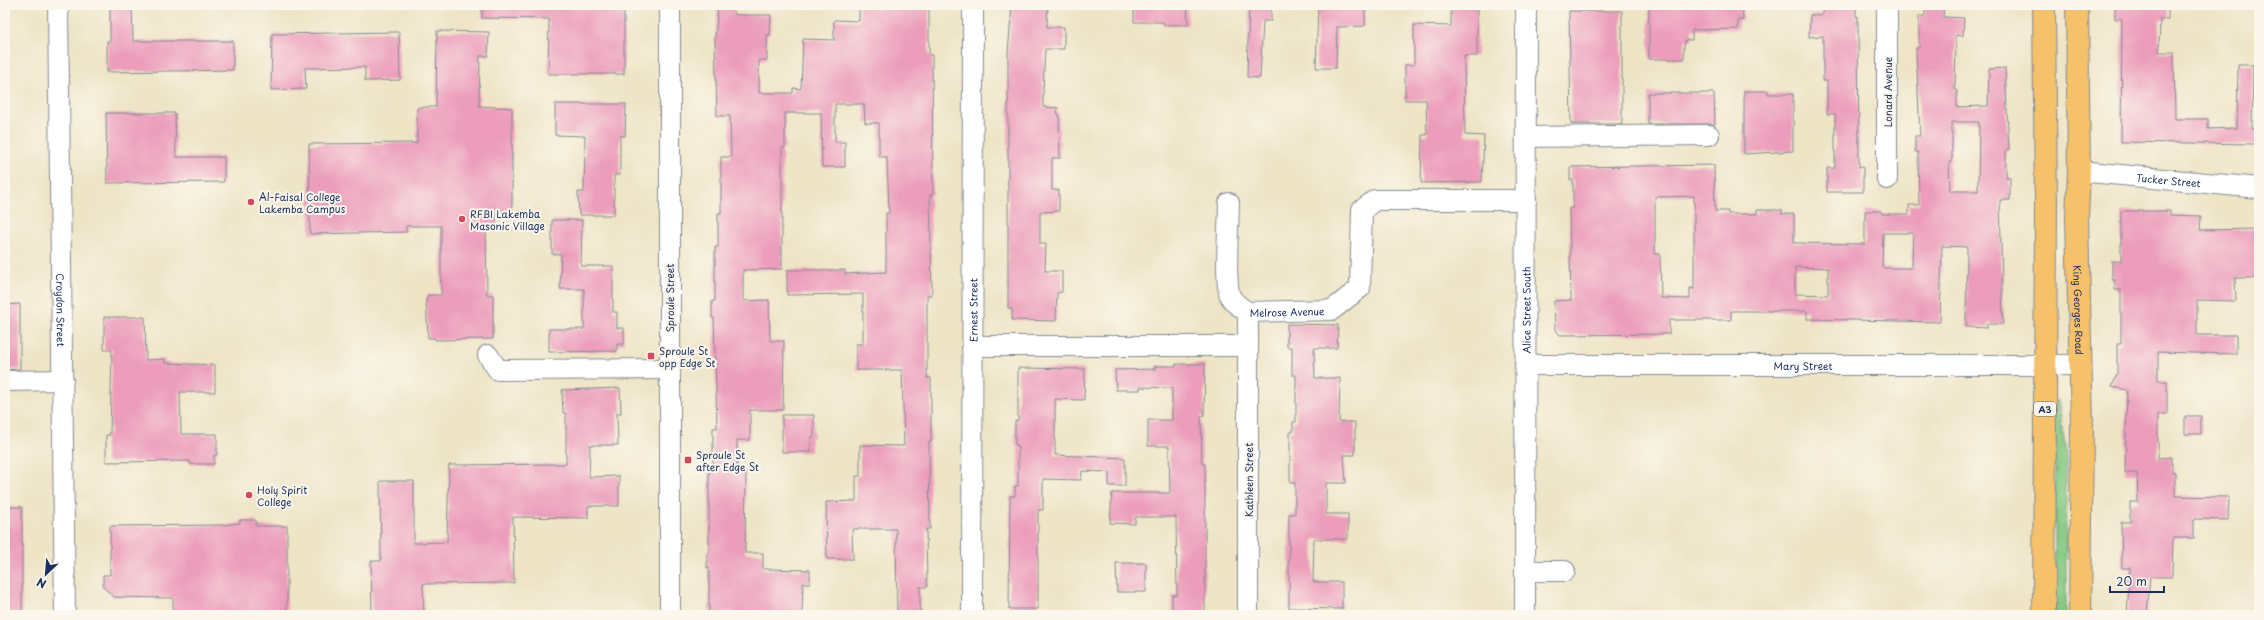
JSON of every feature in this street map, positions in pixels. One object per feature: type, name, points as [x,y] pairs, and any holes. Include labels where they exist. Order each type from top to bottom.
[{"type":"highway","name":"A3","points":[[2044,5],[2044,615]]},
{"type":"highway","name":"King Georges Road","points":[[2077,5],[2079,171],[2077,218],[2080,365],[2080,615]]},
{"type":"street","name":"Croydon Street","points":[[58,5],[65,615]]},
{"type":"street","name":"Sproule Street","points":[[670,5],[670,615]]},
{"type":"street","name":"Ernest Street","points":[[972,615],[973,5]]},
{"type":"street","name":"Alice Street South","points":[[1525,615],[1526,5]]},
{"type":"street","name":"Lonard Avenue","points":[[1887,5],[1887,179]]},
{"type":"street","points":[[1526,137],[1709,135]]},
{"type":"street","name":"Tucker Street","points":[[2079,171],[2259,188]]},
{"type":"street","name":"Melrose Avenue","points":[[1248,346],[1248,312],[1332,310],[1360,288],[1362,210],[1375,200],[1526,200]]},
{"type":"street","points":[[1229,203],[1230,295],[1238,306],[1248,312]]},
{"type":"street","points":[[972,346],[1248,346]]},
{"type":"street","name":"Kathleen Street","points":[[1248,346],[1248,615]]},
{"type":"street","points":[[488,355],[498,370],[669,369]]},
{"type":"street","name":"Mary Street","points":[[1525,365],[2080,365]]},
{"type":"street","points":[[5,381],[62,380]]},
{"type":"street","points":[[1525,571],[1565,571]]},
{"type":"green space","points":[[2055,400],[2058,400],[2066,452],[2066,615],[2055,615]]},
{"type":"building","points":[[110,5],[132,5],[133,41],[233,41],[233,70],[107,72],[107,41],[110,41]]},
{"type":"building","points":[[482,5],[624,5],[624,74],[548,74],[549,19],[482,18]]},
{"type":"building","points":[[718,5],[734,5],[734,14],[771,15],[770,35],[767,35],[767,60],[759,60],[759,93],[793,93],[793,88],[801,89],[803,39],[834,40],[834,20],[859,21],[859,5],[929,5],[929,55],[932,55],[933,195],[930,195],[932,295],[927,295],[927,378],[931,378],[931,442],[929,442],[930,529],[926,529],[927,587],[920,587],[920,615],[897,615],[896,529],[854,529],[852,530],[853,559],[827,559],[826,502],[856,501],[856,476],[860,476],[860,445],[904,446],[902,370],[856,370],[856,344],[863,344],[863,294],[787,295],[787,270],[845,270],[845,274],[886,272],[886,213],[889,213],[887,157],[879,157],[879,123],[865,123],[864,104],[835,104],[835,142],[845,142],[845,167],[822,167],[821,113],[785,113],[785,148],[782,148],[782,269],[743,270],[743,301],[769,300],[770,341],[784,341],[783,410],[750,410],[750,440],[737,440],[737,471],[746,472],[745,553],[763,553],[763,569],[810,570],[810,583],[803,583],[802,615],[709,612],[709,568],[707,568],[707,553],[709,553],[709,467],[713,468],[713,428],[717,428],[714,318],[712,318],[712,301],[715,301],[715,247],[718,247],[718,213],[721,213],[721,157],[731,157],[730,116],[717,116],[715,39]]},
{"type":"building","points":[[1012,5],[1048,5],[1047,27],[1064,27],[1064,49],[1045,49],[1043,90],[1043,107],[1058,108],[1057,113],[1059,114],[1060,158],[1052,158],[1052,190],[1059,190],[1059,211],[1040,212],[1040,244],[1046,244],[1045,271],[1062,271],[1062,292],[1057,293],[1056,321],[1012,320],[1012,309],[1008,308],[1008,53]]},
{"type":"building","points":[[1134,5],[1187,5],[1188,25],[1163,25],[1163,22],[1134,22]]},
{"type":"building","points":[[1249,5],[1271,5],[1271,21],[1263,21],[1260,78],[1247,77]]},
{"type":"building","points":[[1318,5],[1365,5],[1365,26],[1337,27],[1336,68],[1316,68]]},
{"type":"building","points":[[1451,5],[1477,5],[1477,56],[1464,56],[1465,135],[1484,136],[1482,182],[1421,183],[1422,135],[1427,135],[1426,100],[1405,100],[1405,65],[1414,65],[1414,25],[1451,26]]},
{"type":"building","points":[[1649,5],[1742,5],[1743,20],[1738,20],[1738,29],[1692,30],[1692,40],[1686,40],[1684,45],[1684,59],[1649,59]]},
{"type":"building","points":[[1925,5],[1944,5],[1943,17],[1964,18],[1963,36],[1956,35],[1955,90],[1957,90],[1957,107],[1988,106],[1989,69],[2005,68],[2009,149],[2006,150],[2006,177],[2010,177],[2010,200],[2000,200],[2003,324],[1987,324],[1987,328],[1966,327],[1967,247],[1942,246],[1940,322],[1807,319],[1807,311],[1731,311],[1731,320],[1669,320],[1669,334],[1560,335],[1555,329],[1554,301],[1571,300],[1569,208],[1573,208],[1573,180],[1570,180],[1570,167],[1714,165],[1715,211],[1728,211],[1728,214],[1757,214],[1757,210],[1782,210],[1782,214],[1794,214],[1794,243],[1865,244],[1865,211],[1881,211],[1882,214],[1909,214],[1909,205],[1919,205],[1918,152],[1915,152],[1915,136],[1920,136],[1916,48],[1919,48],[1919,16],[1925,16]],"holes":[[[1952,122],[1979,122],[1978,191],[1950,191],[1949,162],[1952,162]],[[1694,196],[1694,289],[1690,288],[1690,299],[1661,298],[1660,254],[1655,254],[1655,197]],[[1883,233],[1913,233],[1912,268],[1882,268]],[[1795,267],[1828,268],[1828,295],[1795,294]]]},
{"type":"building","points":[[2115,5],[2168,5],[2168,19],[2160,19],[2159,52],[2174,52],[2175,119],[2208,119],[2208,129],[2237,128],[2238,65],[2253,65],[2252,129],[2256,129],[2256,144],[2121,142],[2122,19],[2115,19]]},
{"type":"building","points":[[1823,6],[1856,6],[1856,17],[1858,16],[1859,167],[1863,167],[1863,192],[1827,192],[1827,168],[1835,168],[1835,114],[1827,114],[1827,81],[1823,81],[1823,36],[1809,37],[1810,15],[1822,15]]},
{"type":"building","points":[[1569,11],[1622,11],[1622,124],[1571,124]]},
{"type":"building","points":[[437,31],[489,32],[488,56],[480,56],[479,106],[512,108],[512,212],[496,212],[496,227],[486,227],[487,295],[493,295],[493,339],[435,340],[435,338],[428,338],[426,299],[428,295],[441,295],[441,226],[406,226],[406,232],[310,234],[309,144],[417,143],[417,109],[419,107],[436,107]]},
{"type":"building","points":[[399,32],[400,80],[365,81],[365,67],[305,68],[306,89],[271,90],[272,34]]},
{"type":"building","points":[[1744,91],[1768,91],[1768,94],[1793,94],[1793,151],[1744,154]]},
{"type":"building","points":[[1648,93],[1714,93],[1715,124],[1648,124]]},
{"type":"building","points":[[555,104],[626,104],[625,136],[620,136],[620,175],[614,175],[614,215],[579,215],[578,192],[584,192],[585,136],[555,135]]},
{"type":"building","points":[[106,113],[175,113],[176,157],[224,157],[224,182],[107,183]]},
{"type":"building","points":[[2121,211],[2170,211],[2170,215],[2201,216],[2200,230],[2259,229],[2259,278],[2235,278],[2236,301],[2197,300],[2197,335],[2236,335],[2236,354],[2158,352],[2158,381],[2167,381],[2167,414],[2158,414],[2158,458],[2172,457],[2172,472],[2175,472],[2175,496],[2229,497],[2228,520],[2194,519],[2194,538],[2173,538],[2172,577],[2150,577],[2147,615],[2127,615],[2130,568],[2122,568],[2121,522],[2130,522],[2130,502],[2138,502],[2137,473],[2125,473],[2127,390],[2112,387],[2117,373],[2117,344],[2121,344],[2121,290],[2115,290],[2115,280],[2112,280],[2112,261],[2121,261]]},
{"type":"building","points":[[552,220],[582,220],[581,266],[613,266],[613,312],[617,312],[617,328],[624,328],[624,344],[617,344],[617,351],[549,352],[549,329],[584,329],[584,289],[560,289],[561,254],[552,254]]},
{"type":"building","points":[[20,304],[20,369],[5,370],[5,305]]},
{"type":"building","points":[[104,317],[145,317],[146,360],[165,359],[165,363],[215,365],[215,392],[180,392],[181,434],[217,434],[217,455],[214,455],[214,464],[190,464],[190,461],[106,462],[106,435],[110,435],[112,350],[104,350]]},
{"type":"building","points":[[1287,324],[1338,325],[1337,348],[1314,348],[1315,378],[1340,378],[1339,422],[1355,422],[1355,455],[1344,455],[1346,483],[1326,483],[1326,514],[1348,514],[1348,539],[1314,539],[1313,582],[1342,582],[1342,609],[1289,608],[1289,514],[1295,514],[1295,483],[1290,483],[1290,432],[1293,432],[1293,422],[1296,422],[1296,375],[1292,375],[1292,347],[1287,347]]},
{"type":"building","points":[[1176,364],[1205,364],[1204,416],[1201,416],[1202,464],[1205,464],[1205,615],[1172,615],[1172,595],[1177,595],[1176,517],[1135,517],[1135,524],[1110,523],[1112,493],[1170,493],[1169,446],[1148,446],[1148,420],[1172,420],[1172,388],[1140,387],[1140,390],[1116,390],[1115,370],[1155,369],[1155,366],[1176,366]]},
{"type":"building","points":[[1018,368],[1085,369],[1084,400],[1055,399],[1055,455],[1125,458],[1125,486],[1109,486],[1109,472],[1082,471],[1081,480],[1043,479],[1043,510],[1038,510],[1038,609],[1009,609],[1010,496],[1015,496],[1015,486],[1018,486],[1018,445],[1015,445],[1015,421],[1018,421]]},
{"type":"building","points":[[620,388],[621,413],[617,413],[618,445],[590,445],[589,477],[619,476],[619,506],[588,506],[588,518],[513,517],[514,583],[423,584],[424,615],[372,615],[371,561],[381,561],[380,481],[414,481],[414,543],[447,542],[449,465],[566,464],[566,413],[563,413],[562,390]]},
{"type":"building","points":[[782,415],[814,415],[814,437],[811,437],[811,452],[782,452]]},
{"type":"building","points":[[2185,416],[2201,416],[2201,434],[2185,434]]},
{"type":"building","points":[[5,507],[22,507],[22,615],[5,615]]},
{"type":"building","points":[[240,520],[256,520],[256,526],[287,526],[287,615],[173,615],[173,598],[114,597],[103,587],[103,575],[110,575],[110,526],[223,525],[240,523]]},
{"type":"building","points":[[1116,563],[1146,563],[1146,592],[1117,592]]},
{"type":"place","name":"Al-Faisal College Lakemba Campus","points":[[251,202]]},
{"type":"place","name":"RFBI Lakemba Masonic Village","points":[[462,219]]},
{"type":"place","name":"Sproule St opp Edge St","points":[[651,356]]},
{"type":"place","name":"Sproule St after Edge St","points":[[688,460]]},
{"type":"place","name":"Holy Spirit College","points":[[249,495]]}]
